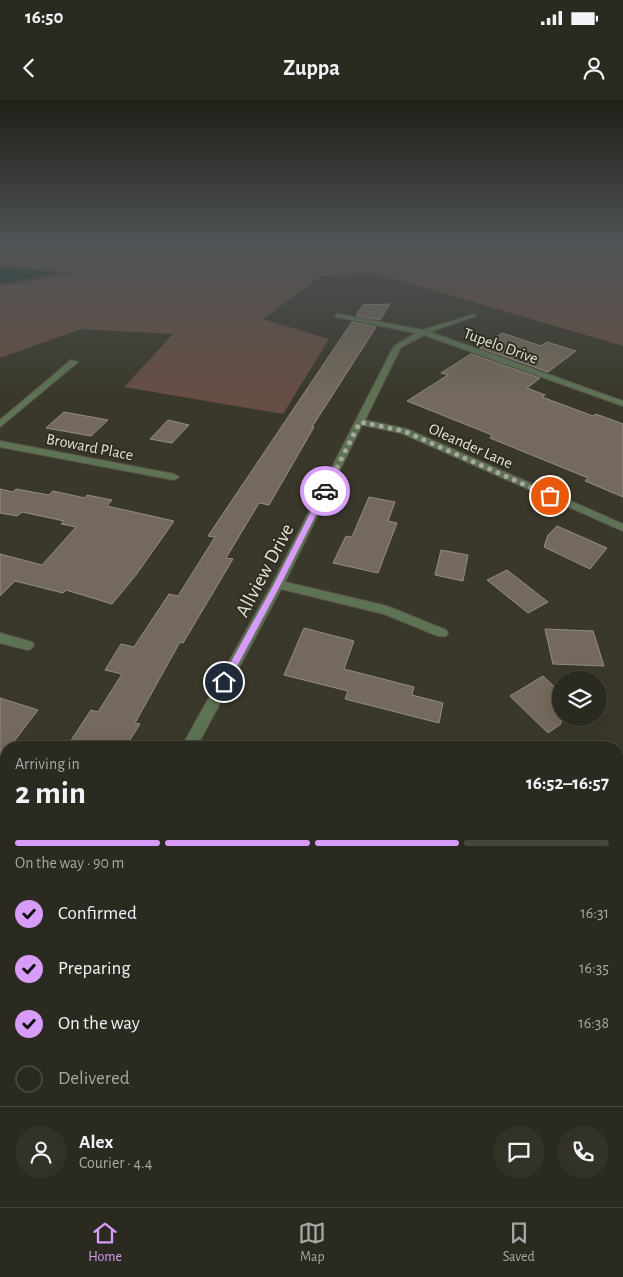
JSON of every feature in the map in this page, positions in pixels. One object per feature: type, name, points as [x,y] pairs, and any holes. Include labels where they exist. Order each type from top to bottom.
[{"type":"street","name":"Allview Drive","points":[[192,741],[278,584],[398,346],[424,332],[472,315]]},
{"type":"street","name":"Tupelo Drive","points":[[338,316],[424,332],[623,404]]},
{"type":"street","points":[[0,424],[74,362]]},
{"type":"street","name":"Oleander Lane","points":[[360,422],[404,431],[623,528]]},
{"type":"street","name":"Broward Place","points":[[0,444],[174,477]]},
{"type":"street","points":[[278,584],[386,610],[442,633]]},
{"type":"street","points":[[0,638],[28,645]]},
{"type":"shaded area","points":[[0,294],[297,294],[263,319],[329,339],[283,414],[124,387],[173,334],[81,329],[0,358]]},
{"type":"shaded area","points":[[444,294],[623,294],[623,346]]},
{"type":"building","points":[[390,304],[380,320],[356,316],[363,305]]},
{"type":"building","points":[[352,322],[376,327],[312,427],[314,427],[269,505],[259,503],[226,558],[233,559],[183,643],[180,642],[135,723],[140,724],[129,741],[71,741],[91,710],[98,712],[122,674],[105,670],[121,644],[134,647],[169,594],[178,596],[215,537],[208,536]]},
{"type":"building","points":[[502,333],[541,346],[547,342],[576,351],[548,372],[480,348]]},
{"type":"building","points":[[471,354],[540,378],[527,388],[545,395],[542,397],[593,416],[596,414],[623,424],[623,497],[585,481],[588,478],[490,438],[492,435],[407,401],[448,375],[441,373]]},
{"type":"building","points":[[64,412],[108,420],[91,436],[46,428]]},
{"type":"building","points":[[168,420],[189,425],[172,443],[150,439]]},
{"type":"building","points":[[0,489],[13,492],[16,489],[49,495],[53,491],[85,498],[87,495],[112,500],[107,506],[174,521],[136,575],[112,604],[66,590],[63,593],[15,581],[0,596],[0,554],[42,565],[76,527],[61,524],[64,521],[22,512],[17,516],[0,513]]},
{"type":"building","points":[[369,497],[395,502],[388,521],[397,523],[378,573],[333,563],[346,536],[352,537]]},
{"type":"building","points":[[557,526],[607,548],[590,569],[544,547],[548,535]]},
{"type":"building","points":[[441,550],[468,555],[463,581],[435,575]]},
{"type":"building","points":[[507,570],[548,602],[528,613],[487,580]]},
{"type":"building","points":[[304,628],[354,641],[344,669],[414,687],[412,695],[443,703],[439,723],[345,699],[348,691],[284,675]]},
{"type":"building","points":[[545,629],[593,631],[604,666],[553,664]]},
{"type":"building","points":[[543,676],[552,684],[552,726],[558,726],[548,733],[510,696]]},
{"type":"building","points":[[0,698],[38,710],[14,741],[0,741]]},
{"type":"way so far","points":[[325,491],[360,422],[404,431],[550,496]]},
{"type":"route","points":[[224,682],[278,584],[325,491]]}]
